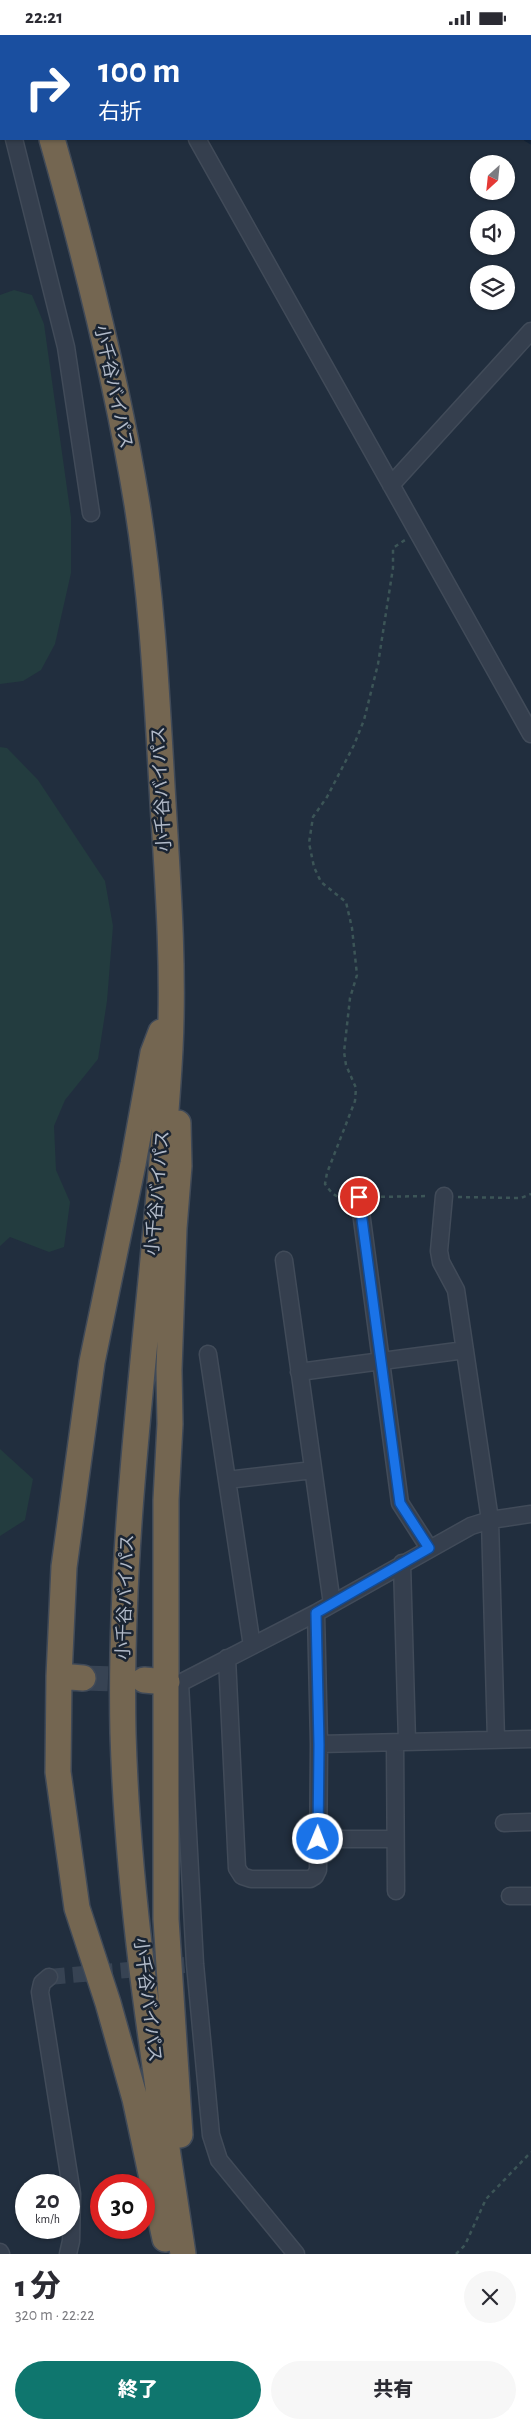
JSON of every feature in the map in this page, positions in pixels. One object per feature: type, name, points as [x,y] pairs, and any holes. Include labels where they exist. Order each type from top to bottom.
[{"type":"highway","name":"小千谷バイパス","points":[[52,140],[82,244],[110,367],[137,505],[152,620],[169,907],[170,1045],[158,1200],[130,1503],[123,1635],[123,1724],[129,1845],[146,2003],[183,2254]]},
{"type":"highway","points":[[168,2254],[135,2099],[108,2003],[77,1908],[58,1772],[58,1676],[64,1567],[92,1361],[133,1164],[153,1053],[170,1009]]},
{"type":"highway","points":[[170,1045],[178,1123],[179,1166],[174,1228],[169,1370],[170,1424],[166,1500],[164,1681],[166,1919],[183,2172],[196,2254]]},
{"type":"highway","points":[[58,1676],[83,1678]]},
{"type":"street","points":[[14,140],[66,347],[91,513]]},
{"type":"street","points":[[197,140],[531,734]]},
{"type":"street","points":[[390,485],[531,331]]},
{"type":"street","points":[[359,1197],[400,1503],[429,1548]]},
{"type":"street","points":[[444,1197],[439,1251],[441,1262],[456,1290],[490,1520],[496,1740]]},
{"type":"street","points":[[284,1260],[332,1604]]},
{"type":"street","points":[[300,1372],[465,1350]]},
{"type":"street","points":[[208,1354],[252,1646]]},
{"type":"street","points":[[227,1480],[313,1470]]},
{"type":"street","points":[[296,2254],[224,2167],[219,2160],[211,2135],[195,1964],[164,1681],[227,1659],[316,1613],[402,1563],[471,1526],[490,1520],[531,1514]]},
{"type":"street","points":[[396,1891],[395,1839],[401,1742],[402,1563]]},
{"type":"street","points":[[227,1659],[237,1868],[242,1876],[251,1879],[310,1879],[315,1876],[318,1870],[319,1745],[316,1613]]},
{"type":"street","points":[[319,1745],[531,1739]]},
{"type":"street","points":[[504,1823],[531,1822]]},
{"type":"street","points":[[318,1839],[395,1839]]},
{"type":"street","points":[[510,1896],[531,1896]]},
{"type":"street","points":[[49,1977],[42,1983],[40,1992],[72,2194],[71,2241],[68,2254]]},
{"type":"path","points":[[418,534],[401,541],[393,548],[393,568],[379,655],[364,721],[345,763],[314,817],[309,843],[314,867],[321,882],[346,903],[352,927],[357,975],[350,998],[344,1052],[346,1065],[356,1088],[355,1101],[327,1173],[325,1184],[331,1194],[340,1198],[522,1198],[531,1195]]},
{"type":"path","points":[[456,2254],[465,2245],[486,2199],[531,2152]]},
{"type":"green space","points":[[14,290],[32,295],[44,324],[71,517],[71,573],[55,644],[41,670],[23,681],[0,684],[0,295]]},
{"type":"green space","points":[[0,747],[7,748],[38,780],[105,881],[113,926],[107,1001],[98,1059],[65,1100],[54,1126],[56,1170],[70,1202],[64,1247],[49,1252],[10,1237],[0,1246]]},
{"type":"green space","points":[[0,1449],[33,1479],[25,1520],[0,1536]]},
{"type":"tunnel","points":[[83,1678],[143,1680]]},
{"type":"tunnel","points":[[49,1977],[195,1964]]},
{"type":"route","points":[[318,1839],[319,1745],[316,1613],[429,1548],[400,1503],[359,1197]]}]
